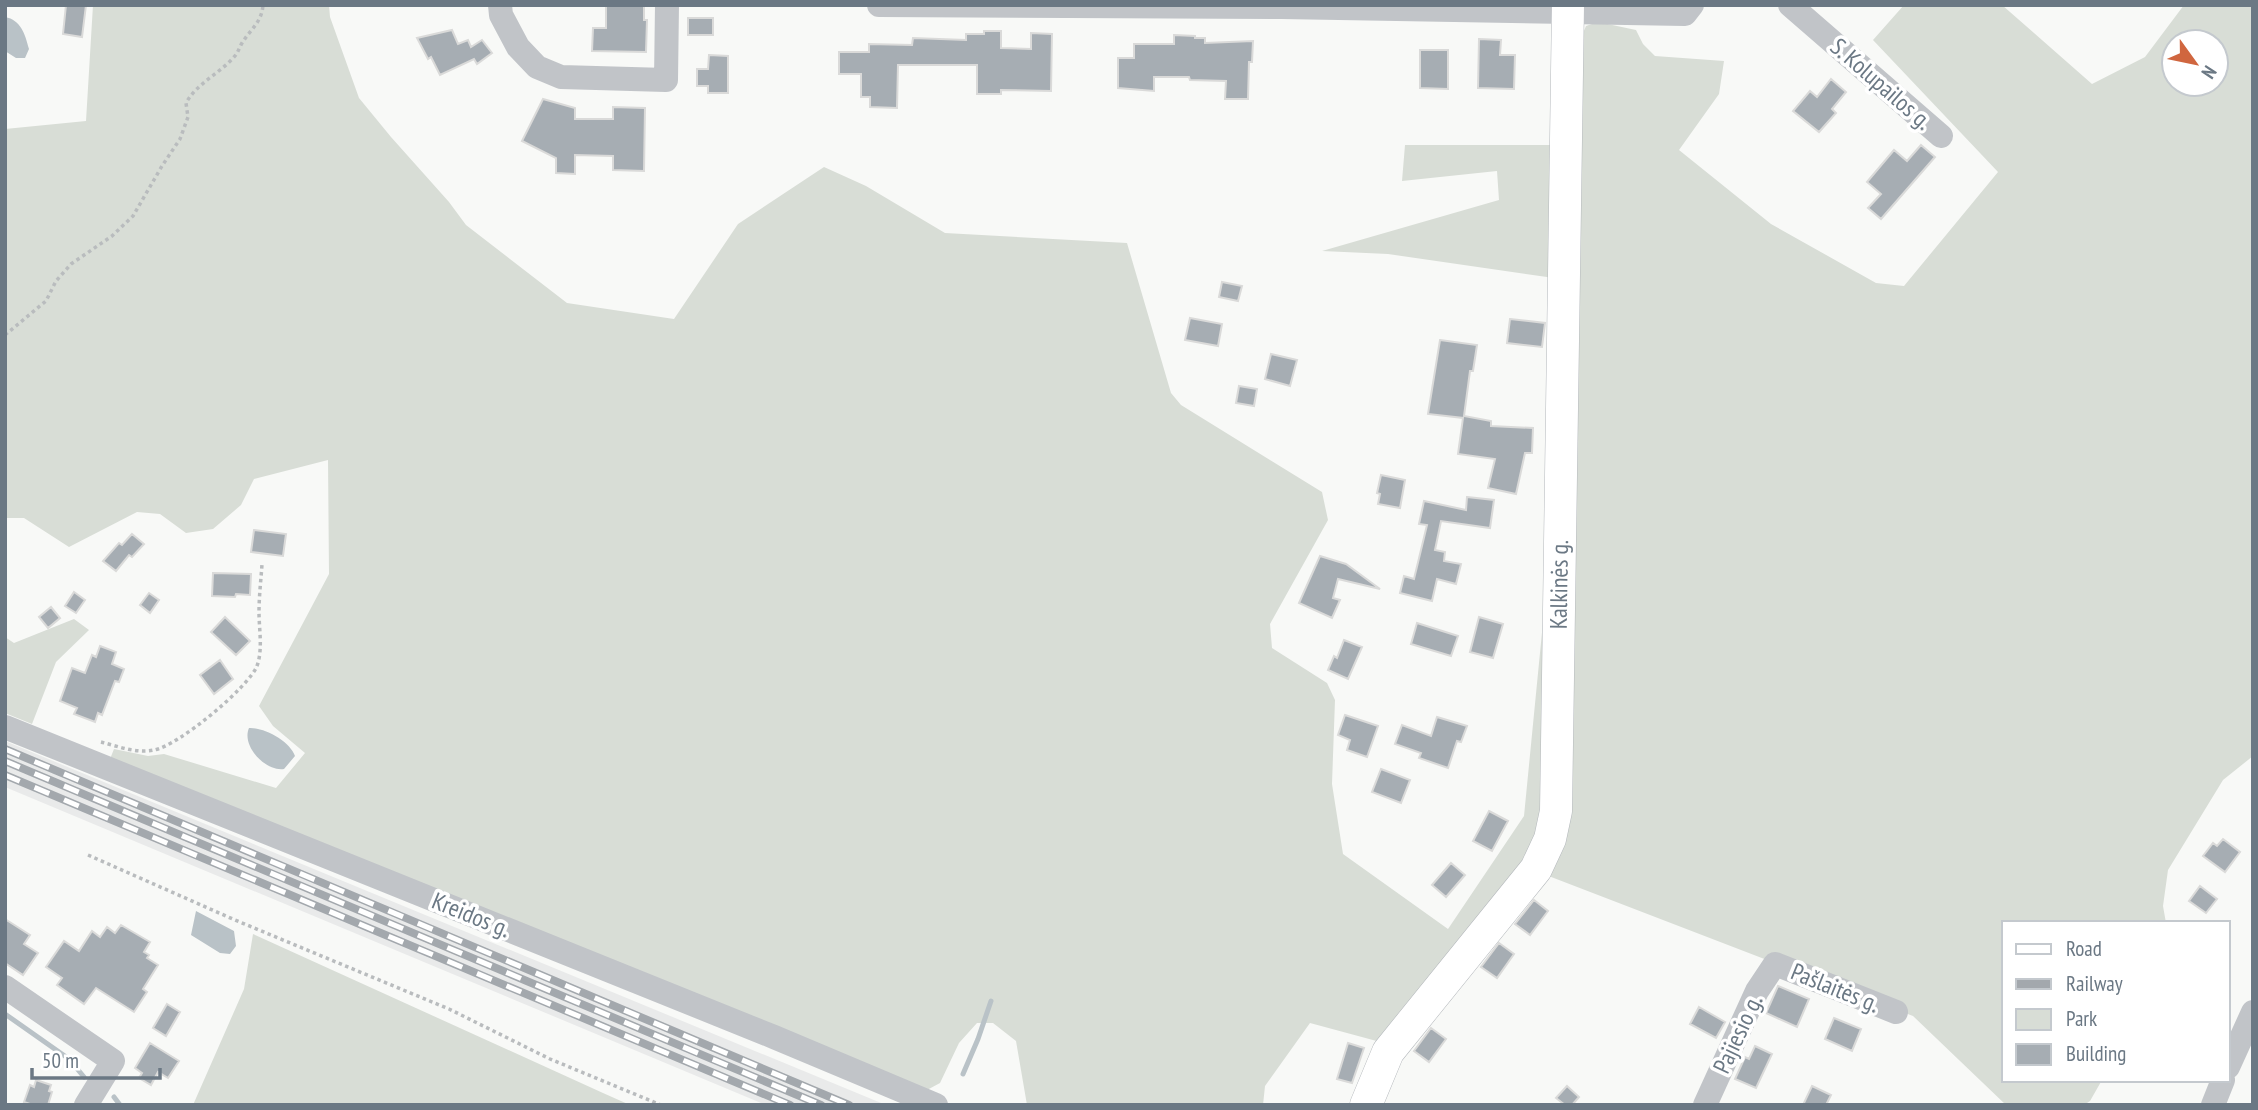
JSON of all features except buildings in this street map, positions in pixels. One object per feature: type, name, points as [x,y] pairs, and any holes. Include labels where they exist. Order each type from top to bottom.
[{"type":"main road","name":"Kalkinės g.","points":[[1366,1105],[1388,1052],[1536,869],[1550,839],[1556,811],[1568,8]]},
{"type":"street","points":[[500,5],[500,15],[518,47],[537,68],[561,78],[666,80],[667,5]]},
{"type":"street","points":[[879,5],[1568,8],[1685,14],[1692,5]]},
{"type":"street","name":"S. Kolupailos g.","points":[[1790,5],[1941,136]]},
{"type":"street","name":"Kreidos g.","points":[[5,727],[936,1105]]},
{"type":"street","name":"Pašlaitės g.","points":[[1775,964],[1896,1012]]},
{"type":"street","name":"Pajiesio g.","points":[[1705,1105],[1757,991],[1775,964]]},
{"type":"street","points":[[5,986],[113,1061],[86,1105]]},
{"type":"street","points":[[2230,1063],[2253,1012]]},
{"type":"street","points":[[2213,1105],[2222,1082]]},
{"type":"path","points":[[5,335],[46,301],[55,281],[71,264],[112,236],[133,216],[180,139],[188,117],[186,103],[193,91],[237,55],[242,42],[262,15],[263,5]]},
{"type":"path","points":[[97,741],[134,750],[154,751],[171,744],[245,684],[256,668],[260,652],[262,564]]},
{"type":"path","points":[[88,855],[235,920],[449,1009],[550,1059],[661,1105]]},
{"type":"shaded area","points":[[5,17],[19,24],[24,33],[29,49],[25,58],[16,58],[5,51]]},
{"type":"shaded area","points":[[249,728],[269,732],[288,745],[295,756],[284,769],[270,766],[257,756],[247,735]]},
{"type":"shaded area","points":[[5,741],[886,1105],[766,1105],[5,787]]},
{"type":"shaded area","points":[[196,911],[234,931],[236,946],[230,954],[220,953],[191,935]]},
{"type":"green space","points":[[93,5],[329,5],[330,17],[359,98],[466,225],[567,303],[674,319],[738,224],[824,167],[866,186],[945,233],[1127,243],[1171,393],[1181,405],[1322,492],[1328,520],[1270,624],[1272,648],[1327,683],[1335,700],[1332,784],[1343,854],[1448,929],[1524,816],[1544,612],[1543,829],[1532,859],[1384,1043],[1310,1023],[1265,1086],[1263,1105],[1027,1105],[1016,1041],[993,1023],[977,1023],[959,1043],[940,1083],[927,1090],[110,759],[114,749],[148,756],[164,754],[276,788],[305,753],[273,726],[259,706],[329,574],[328,460],[254,479],[241,505],[213,529],[186,533],[160,514],[137,512],[69,547],[24,518],[5,518],[5,129],[86,121]]},
{"type":"green space","points":[[1904,5],[2002,5],[2092,84],[2145,57],[2160,37],[2160,98],[2230,98],[2230,28],[2167,28],[2184,5],[2253,5],[2253,756],[2223,780],[2168,870],[2163,906],[2166,921],[2002,921],[2002,1082],[2101,1082],[2090,1101],[2084,1105],[2006,1105],[1913,1016],[1546,875],[1581,38],[1586,26],[1598,22],[1636,30],[1643,44],[1655,56],[1724,61],[1719,94],[1679,150],[1771,224],[1876,283],[1904,286],[1998,172],[1873,40]]},
{"type":"green space","points":[[1405,145],[1551,145],[1554,278],[1388,254],[1322,251],[1499,200],[1497,171],[1402,181]]},
{"type":"green space","points":[[74,619],[89,630],[56,662],[32,724],[5,713],[5,637],[14,643]]},
{"type":"green space","points":[[253,934],[630,1105],[193,1105],[244,989]]},
{"type":"waterway","points":[[963,1074],[991,1001]]},
{"type":"waterway","points":[[5,1014],[69,1059],[84,1077]]},
{"type":"waterway","points":[[114,1097],[120,1105]]},
{"type":"railway","points":[[5,749],[849,1105]]},
{"type":"railway","points":[[5,761],[821,1105]]},
{"type":"railway","points":[[5,775],[790,1105]]}]
